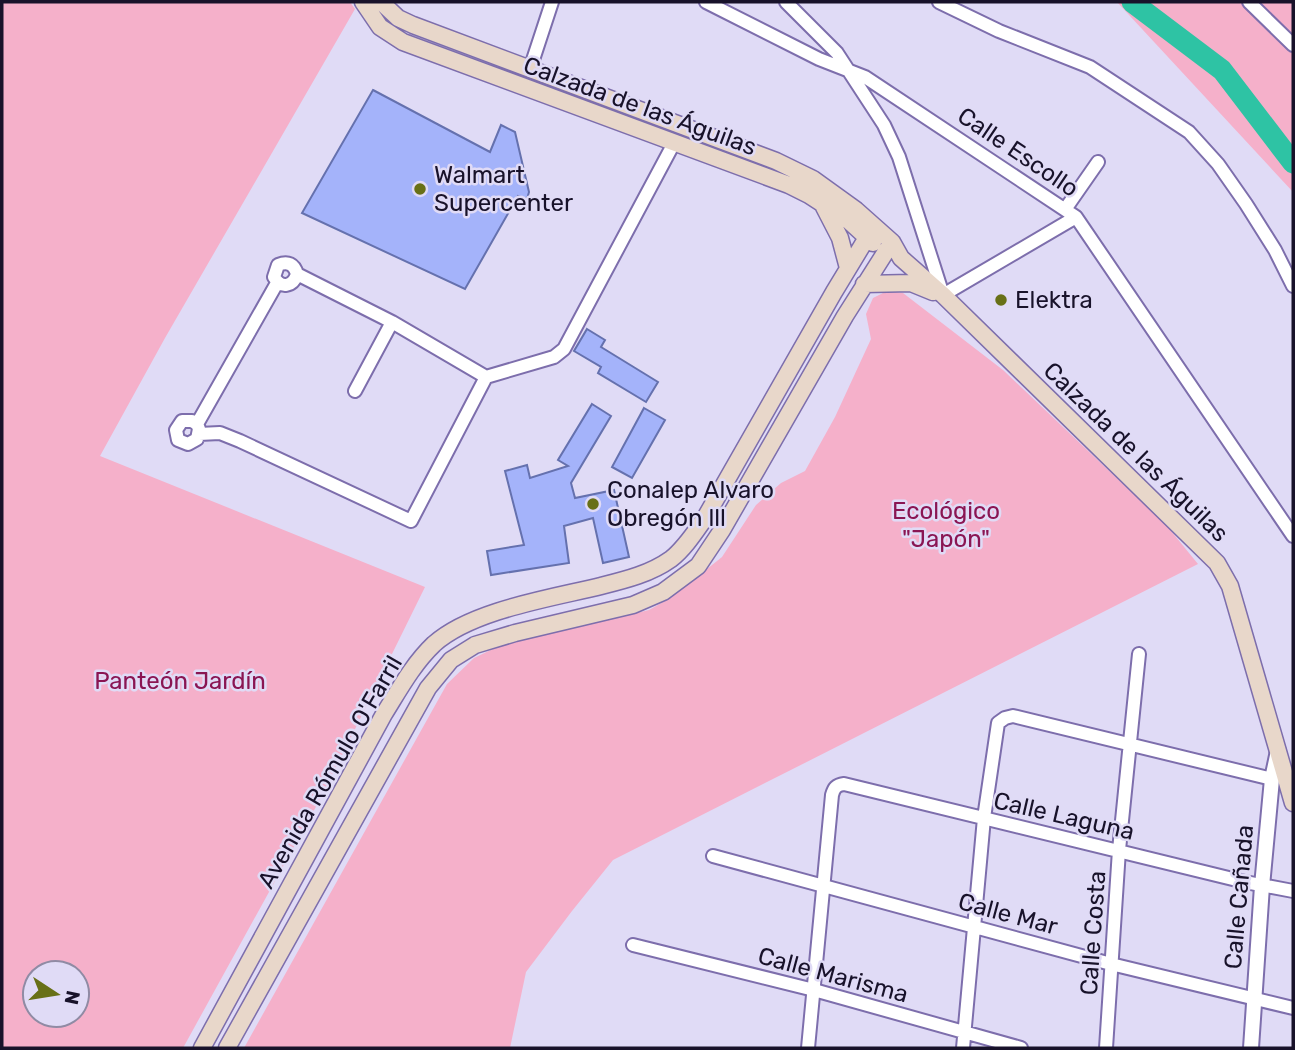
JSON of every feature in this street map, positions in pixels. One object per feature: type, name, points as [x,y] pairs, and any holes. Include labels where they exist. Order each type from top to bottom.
[{"type":"main road","name":"Calzada de las Águilas","points":[[363,2],[380,27],[403,42],[789,185],[870,232]]},
{"type":"main road","name":"Calzada de las Águilas","points":[[381,2],[398,18],[413,25],[776,161],[827,188],[870,232],[943,295],[1217,563],[1230,586],[1293,803]]},
{"type":"main road","points":[[821,202],[840,238],[848,268]]},
{"type":"main road","name":"Avenida Rómulo O'Farril","points":[[202,1048],[408,675],[435,643],[468,623],[509,608],[628,579],[671,558],[686,545],[705,518],[870,232]]},
{"type":"main road","name":"Avenida Rómulo O'Farril","points":[[227,1048],[428,688],[451,660],[475,645],[633,605],[663,592],[698,566],[717,540],[864,284],[888,248]]},
{"type":"main road","points":[[864,284],[911,284],[943,295]]},
{"type":"main road","points":[[834,292],[853,303]]},
{"type":"street","points":[[530,69],[552,2]]},
{"type":"street","name":"Calle Escollo","points":[[706,2],[819,59],[865,77],[1071,212],[1293,536]]},
{"type":"street","points":[[786,2],[837,52],[873,107],[899,157],[943,295],[1071,212],[1098,162]]},
{"type":"street","points":[[939,2],[999,31],[1090,67],[1189,132],[1218,164],[1246,204],[1275,250],[1293,286]]},
{"type":"street","points":[[1249,2],[1293,45]]},
{"type":"street","points":[[486,377],[392,322],[297,274],[295,268],[284,262],[274,271],[277,283],[198,429],[220,433],[240,441],[411,521],[486,377],[554,357],[564,349],[674,143]]},
{"type":"street","points":[[355,391],[392,322]]},
{"type":"street","name":"Calle Costa","points":[[1106,1048],[1119,850],[1139,654]]},
{"type":"street","points":[[963,1048],[984,818],[998,723],[1013,716],[1272,779]]},
{"type":"street","name":"Calle Cañada","points":[[1251,1048],[1262,886],[1272,779],[1278,751]]},
{"type":"street","name":"Calle Laguna","points":[[824,887],[831,795],[834,788],[844,783],[1262,886],[1293,891]]},
{"type":"street","name":"Calle Mar","points":[[713,856],[1111,964],[1293,1008]]},
{"type":"street","points":[[808,1048],[824,887]]},
{"type":"street","name":"Calle Marisma","points":[[633,945],[814,990],[1021,1048]]},
{"type":"green space","name":"Panteón Jardín","points":[[2,2],[350,2],[355,9],[100,456],[425,587],[323,794],[183,1048],[2,1048]]},
{"type":"green space","points":[[1117,2],[1293,2],[1293,192]]},
{"type":"green space","name":"Ecológico \"Japón\"","points":[[887,291],[903,293],[1003,370],[1167,526],[1198,564],[613,860],[526,972],[510,1048],[244,1048],[447,684],[474,658],[499,646],[649,610],[672,597],[722,557],[756,505],[781,483],[805,471],[835,417],[871,339],[866,314],[873,298]]},
{"type":"building","points":[[373,90],[490,152],[501,125],[515,132],[529,192],[527,199],[518,196],[465,289],[302,213]]},
{"type":"building","points":[[587,329],[605,340],[601,347],[658,382],[646,402],[598,373],[601,367],[574,351]]},
{"type":"building","points":[[592,404],[611,416],[571,483],[575,498],[614,490],[629,557],[603,563],[593,518],[564,526],[569,563],[491,575],[487,551],[524,545],[505,471],[527,465],[530,478],[568,466],[558,460]]},
{"type":"building","points":[[644,408],[665,420],[632,478],[612,467]]},
{"type":"waterway","points":[[1132,2],[1222,70],[1293,163]]},
{"type":"place","name":"Walmart Supercenter","points":[[420,189]]},
{"type":"place","name":"Elektra","points":[[1001,300]]},
{"type":"place","name":"Conalep Alvaro Obregón lll","points":[[593,504]]}]
